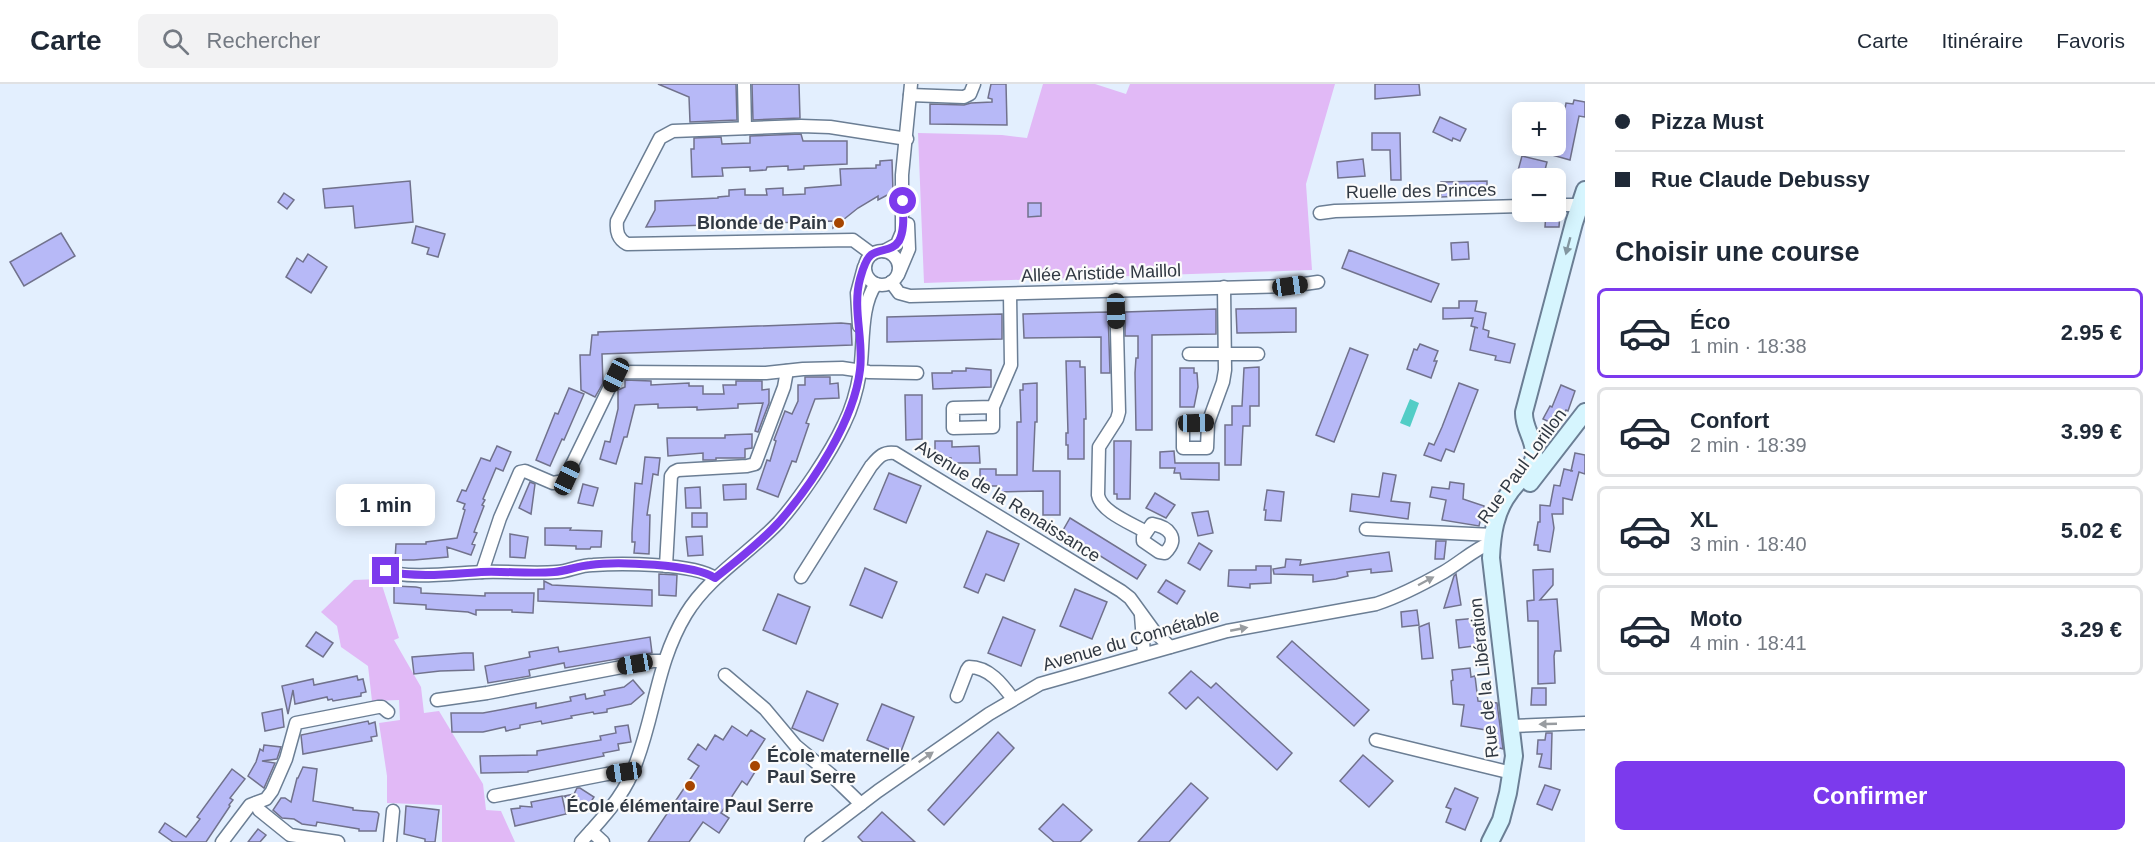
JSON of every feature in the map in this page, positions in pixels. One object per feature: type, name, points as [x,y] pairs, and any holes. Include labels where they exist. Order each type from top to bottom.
[{"type":"main road","points":[[1533,443],[1525,427],[1524,412],[1583,198]]},
{"type":"main road","name":"Rue Paul Lorillon","points":[[1492,538],[1559,445],[1582,420]]},
{"type":"main road","name":"Rue Paul Lorillon","points":[[1492,538],[1503,501],[1532,462],[1533,443]]},
{"type":"main road","name":"Rue de la Libération","points":[[1490,842],[1501,820],[1514,756],[1491,558],[1492,538]]},
{"type":"street","points":[[744,84],[745,128]]},
{"type":"street","points":[[861,351],[857,293],[874,256],[897,244],[902,232],[902,175],[910,90],[964,97],[972,89]]},
{"type":"street","points":[[894,278],[898,263],[894,256],[874,256],[853,240],[627,244],[621,241],[618,235],[617,221],[660,138],[674,131],[801,126],[830,127],[907,139]]},
{"type":"street","points":[[874,256],[868,277],[876,284],[882,285],[894,278],[909,249],[910,158],[907,139]]},
{"type":"street","points":[[1566,202],[1583,198]]},
{"type":"street","name":"Ruelle des Princes","points":[[1320,213],[1512,206]]},
{"type":"street","name":"Allée Aristide Maillol","points":[[894,278],[899,293],[910,296],[1290,286],[1318,282]]},
{"type":"street","points":[[581,842],[623,791],[632,773],[644,739],[663,661],[687,612],[715,578],[779,521],[830,450],[853,403],[860,371],[867,301],[876,284]]},
{"type":"street","points":[[1208,423],[1223,382],[1224,287]]},
{"type":"street","points":[[1116,290],[1119,412],[1118,419],[1099,447],[1098,495],[1099,501],[1106,509],[1146,532]]},
{"type":"street","points":[[993,407],[1011,365],[1011,294]]},
{"type":"street","points":[[1189,354],[1258,354]]},
{"type":"street","points":[[482,572],[500,518],[520,472],[525,471],[556,483],[564,481],[616,375],[620,372],[735,374],[833,368],[894,374],[917,373]]},
{"type":"street","points":[[666,566],[670,488],[674,472],[755,464],[784,387],[787,371]]},
{"type":"street","points":[[1533,443],[1543,446],[1559,445]]},
{"type":"street","name":"Avenue de la Renaissance","points":[[801,577],[871,466],[878,457],[889,452],[895,453],[1121,591],[1130,598],[1141,614]]},
{"type":"street","points":[[1366,529],[1492,538]]},
{"type":"street","name":"Avenue du Connétable","points":[[811,842],[988,714],[1054,679],[1227,631],[1376,604],[1395,597],[1445,571],[1492,538]]},
{"type":"street","points":[[382,570],[393,573],[433,575],[482,572],[556,572],[591,564],[692,568],[715,578]]},
{"type":"street","points":[[1141,614],[1170,647]]},
{"type":"street","points":[[1141,614],[1144,654]]},
{"type":"street","points":[[437,699],[484,693],[663,661]]},
{"type":"street","points":[[957,696],[967,670],[974,667],[996,677],[1013,699]]},
{"type":"street","points":[[725,675],[765,709],[796,746],[861,804]]},
{"type":"street","points":[[222,842],[250,805],[266,799],[278,778],[296,723],[373,708],[382,707],[388,712]]},
{"type":"street","points":[[1511,726],[1585,723]]},
{"type":"street","points":[[1376,740],[1512,773]]},
{"type":"street","points":[[494,796],[607,774],[632,773]]},
{"type":"street","points":[[256,803],[259,810],[290,835],[338,842]]},
{"type":"street","points":[[390,842],[393,811]]},
{"type":"street","points":[[591,831],[603,842]]},
{"type":"shaded area","points":[[1043,84],[1095,84],[1126,94],[1130,84],[1335,84],[1306,184],[1312,270],[924,283],[918,133],[1002,135],[1027,138]]},
{"type":"shaded area","points":[[1410,399],[1419,403],[1410,427],[1400,423]]},
{"type":"shaded area","points":[[380,579],[399,638],[394,640],[421,687],[424,713],[439,711],[483,784],[486,810],[501,811],[515,842],[442,842],[442,805],[387,803],[387,776],[379,723],[400,720],[399,700],[372,701],[368,666],[341,647],[337,626],[321,612],[354,580]]},
{"type":"building","points":[[658,84],[736,84],[737,120],[690,122],[689,97]]},
{"type":"building","points":[[752,84],[799,84],[800,118],[753,120]]},
{"type":"building","points":[[991,84],[1006,84],[1007,125],[930,124],[930,104],[964,105],[992,102],[992,99],[988,98]]},
{"type":"building","points":[[1375,84],[1419,84],[1420,95],[1375,99]]},
{"type":"building","points":[[1574,100],[1585,102],[1585,117],[1579,116],[1570,160],[1556,156],[1566,156],[1566,103],[1573,104]]},
{"type":"building","points":[[1440,117],[1466,129],[1460,141],[1453,138],[1452,141],[1433,132]]},
{"type":"building","points":[[1372,133],[1400,133],[1401,180],[1391,180],[1390,150],[1372,150]]},
{"type":"building","points":[[801,134],[803,141],[847,141],[847,164],[804,166],[804,169],[788,170],[788,166],[750,171],[750,167],[722,168],[723,176],[692,177],[691,149],[694,149],[694,138],[721,137],[722,144],[750,143],[750,136]]},
{"type":"building","points":[[1522,156],[1547,162],[1546,168],[1519,168]]},
{"type":"building","points":[[1363,159],[1365,176],[1338,178],[1337,162]]},
{"type":"building","points":[[892,160],[893,192],[878,200],[878,196],[858,208],[833,228],[833,221],[646,227],[655,210],[655,201],[718,198],[729,196],[729,190],[745,189],[745,195],[767,195],[766,189],[783,188],[783,195],[805,194],[805,188],[841,185],[840,169],[876,168],[876,165],[880,165],[880,161]]},
{"type":"building","points":[[410,181],[413,222],[355,228],[353,206],[325,208],[323,189]]},
{"type":"building","points":[[1487,181],[1487,195],[1441,197],[1441,182]]},
{"type":"building","points":[[284,193],[294,200],[287,209],[278,202]]},
{"type":"building","points":[[1028,203],[1041,203],[1041,216],[1028,217]]},
{"type":"building","points":[[1545,222],[1559,222],[1559,227],[1545,227]]},
{"type":"building","points":[[416,226],[445,234],[438,257],[427,254],[429,248],[412,243]]},
{"type":"building","points":[[61,233],[75,256],[24,286],[10,262]]},
{"type":"building","points":[[1468,242],[1469,259],[1452,260],[1451,243]]},
{"type":"building","points":[[1349,250],[1439,284],[1431,302],[1342,268]]},
{"type":"building","points":[[308,254],[327,267],[311,293],[286,277],[297,258],[303,262]]},
{"type":"building","points":[[1459,301],[1477,301],[1475,311],[1486,313],[1483,329],[1489,331],[1488,337],[1515,344],[1510,363],[1495,360],[1496,356],[1470,350],[1475,327],[1471,326],[1473,318],[1443,319],[1443,308],[1459,308]]},
{"type":"building","points":[[1296,308],[1296,332],[1237,333],[1236,309]]},
{"type":"building","points":[[1216,309],[1216,334],[1152,335],[1152,430],[1136,430],[1135,373],[1138,336],[1125,336],[1125,312]]},
{"type":"building","points":[[1108,312],[1110,373],[1101,373],[1101,337],[1024,338],[1023,314]]},
{"type":"building","points":[[1002,314],[1002,339],[887,342],[887,317]]},
{"type":"building","points":[[851,324],[852,345],[602,354],[603,383],[595,397],[581,390],[580,355],[590,355],[592,335],[598,335],[598,332]]},
{"type":"building","points":[[1420,344],[1438,351],[1431,378],[1407,369],[1414,349],[1417,350]]},
{"type":"building","points":[[1350,348],[1368,355],[1334,442],[1316,435]]},
{"type":"building","points":[[1066,361],[1080,361],[1080,367],[1085,367],[1084,459],[1068,459]]},
{"type":"building","points":[[1259,367],[1259,406],[1250,406],[1250,426],[1243,426],[1241,465],[1225,465],[1225,425],[1232,425],[1232,406],[1242,406],[1244,368]]},
{"type":"building","points":[[966,368],[991,370],[991,387],[933,389],[932,373],[966,371]]},
{"type":"building","points":[[1180,368],[1194,368],[1194,373],[1197,373],[1198,387],[1194,407],[1180,407]]},
{"type":"building","points":[[805,377],[830,377],[830,384],[838,383],[839,398],[815,399],[796,462],[792,461],[778,497],[757,489],[767,460],[770,461],[776,441],[774,440],[785,411],[792,414],[798,401],[798,385],[805,385]]},
{"type":"building","points":[[625,380],[651,381],[651,385],[689,383],[689,386],[703,386],[703,394],[724,394],[723,385],[736,385],[736,381],[762,381],[762,390],[769,389],[769,403],[758,432],[755,431],[763,403],[738,404],[738,408],[697,410],[697,407],[658,408],[658,404],[635,405],[627,437],[624,437],[616,464],[600,459],[605,441],[610,442],[618,409],[618,390],[625,387]]},
{"type":"building","points":[[1037,383],[1033,471],[1060,471],[1060,515],[1043,515],[1043,491],[997,492],[997,486],[980,486],[980,469],[996,469],[996,475],[1017,475],[1017,422],[1021,422],[1020,390],[1023,390],[1023,384]]},
{"type":"building","points":[[1459,383],[1478,390],[1454,452],[1446,449],[1441,461],[1424,455],[1429,443],[1434,445]]},
{"type":"building","points":[[1561,385],[1575,391],[1568,411],[1566,410],[1558,426],[1543,419],[1550,406],[1552,407]]},
{"type":"building","points":[[569,388],[584,394],[550,466],[536,460],[555,413],[558,414]]},
{"type":"building","points":[[905,395],[922,395],[922,439],[906,440]]},
{"type":"building","points":[[752,434],[752,448],[745,449],[745,458],[703,460],[703,453],[668,456],[667,438],[725,438],[725,435]]},
{"type":"building","points":[[935,441],[952,441],[952,447],[979,446],[980,463],[951,463],[951,458],[935,458]]},
{"type":"building","points":[[1114,441],[1131,441],[1130,499],[1117,499],[1117,494],[1114,494]]},
{"type":"building","points":[[497,446],[511,452],[503,471],[496,468],[483,499],[485,500],[482,505],[484,506],[474,532],[477,533],[472,544],[475,545],[471,555],[447,547],[448,557],[395,560],[396,544],[426,544],[426,542],[457,538],[465,504],[457,501],[462,490],[466,491],[481,458],[490,461]]},
{"type":"building","points":[[1174,451],[1175,463],[1219,463],[1219,480],[1181,479],[1180,473],[1174,473],[1175,468],[1160,468],[1160,452]]},
{"type":"building","points":[[1575,453],[1585,455],[1585,474],[1579,472],[1572,500],[1563,498],[1563,514],[1552,514],[1554,528],[1550,552],[1538,550],[1538,545],[1534,545],[1538,522],[1540,522],[1540,505],[1550,506],[1554,485],[1560,486],[1564,469],[1571,471]]},
{"type":"building","points":[[645,457],[660,458],[658,475],[653,474],[647,515],[650,515],[649,554],[634,553],[635,542],[632,542],[635,483],[642,484]]},
{"type":"building","points":[[889,473],[921,486],[906,523],[874,509]]},
{"type":"building","points":[[1383,473],[1396,475],[1391,501],[1410,503],[1408,519],[1350,511],[1352,494],[1379,497]]},
{"type":"building","points":[[530,482],[535,484],[531,514],[519,508]]},
{"type":"building","points":[[1450,482],[1464,484],[1463,499],[1484,506],[1479,526],[1442,520],[1446,500],[1430,497],[1432,487],[1449,489]]},
{"type":"building","points":[[583,484],[598,488],[593,506],[578,503]]},
{"type":"building","points":[[746,484],[746,499],[724,500],[723,485]]},
{"type":"building","points":[[700,487],[701,508],[686,508],[685,488]]},
{"type":"building","points":[[1267,490],[1284,492],[1281,521],[1265,520]]},
{"type":"building","points":[[1155,493],[1175,505],[1166,518],[1146,508]]},
{"type":"building","points":[[1208,511],[1213,533],[1198,536],[1192,513]]},
{"type":"building","points":[[692,513],[707,513],[707,527],[692,527]]},
{"type":"building","points":[[1070,518],[1146,565],[1137,579],[1062,532]]},
{"type":"building","points":[[545,528],[602,531],[601,547],[576,549],[576,546],[545,545]]},
{"type":"building","points":[[987,531],[1019,544],[1004,581],[986,574],[978,593],[964,587]]},
{"type":"building","points":[[510,534],[528,537],[525,558],[510,557]]},
{"type":"building","points":[[702,536],[703,555],[688,556],[686,537]]},
{"type":"building","points":[[1436,541],[1446,541],[1444,559],[1435,559]]},
{"type":"building","points":[[1199,543],[1212,551],[1200,570],[1188,563]]},
{"type":"building","points":[[1389,552],[1392,571],[1371,573],[1371,569],[1347,572],[1348,576],[1313,582],[1313,575],[1274,574],[1273,569],[1285,567],[1286,559],[1301,560],[1300,565]]},
{"type":"building","points":[[1256,566],[1271,566],[1271,583],[1250,584],[1250,588],[1228,586],[1229,570],[1256,570]]},
{"type":"building","points":[[865,568],[897,582],[882,618],[850,605]]},
{"type":"building","points":[[1553,569],[1553,585],[1540,600],[1557,599],[1561,651],[1555,651],[1554,656],[1555,683],[1538,684],[1538,621],[1528,621],[1527,601],[1534,600],[1533,570]]},
{"type":"building","points":[[659,574],[677,575],[676,596],[659,595]]},
{"type":"building","points":[[1456,574],[1461,605],[1444,608],[1454,576]]},
{"type":"building","points":[[1166,580],[1185,591],[1177,604],[1158,592]]},
{"type":"building","points":[[544,581],[552,585],[652,590],[652,606],[538,601],[538,589],[544,589]]},
{"type":"building","points":[[394,586],[421,588],[421,593],[485,596],[485,593],[534,593],[533,613],[512,612],[512,610],[476,610],[476,615],[468,612],[426,609],[426,605],[394,603]]},
{"type":"building","points":[[1075,589],[1107,602],[1092,639],[1060,626]]},
{"type":"building","points":[[778,594],[810,607],[796,644],[763,630]]},
{"type":"building","points":[[1417,610],[1419,625],[1402,627],[1401,612]]},
{"type":"building","points":[[1003,617],[1035,630],[1021,666],[988,653]]},
{"type":"building","points":[[1478,618],[1481,645],[1459,648],[1456,620]]},
{"type":"building","points":[[1429,623],[1433,658],[1422,659],[1419,627]]},
{"type":"building","points":[[316,632],[333,643],[323,657],[306,646]]},
{"type":"building","points":[[650,637],[652,653],[565,668],[564,663],[529,670],[530,676],[488,683],[485,666],[530,657],[529,652],[558,647],[559,652]]},
{"type":"building","points":[[1292,641],[1369,710],[1354,726],[1277,657]]},
{"type":"building","points":[[473,653],[474,670],[414,674],[412,657]]},
{"type":"building","points":[[1470,668],[1471,677],[1475,676],[1478,701],[1497,703],[1503,749],[1489,745],[1486,730],[1461,726],[1464,705],[1453,704],[1452,670]]},
{"type":"building","points":[[1191,671],[1211,688],[1216,683],[1292,753],[1277,770],[1198,697],[1186,709],[1169,693]]},
{"type":"building","points":[[357,676],[358,680],[363,679],[366,692],[361,693],[361,696],[333,701],[328,700],[327,697],[295,704],[293,690],[288,714],[282,686],[313,679],[314,685]]},
{"type":"building","points":[[633,680],[644,693],[631,704],[607,709],[607,712],[571,716],[572,718],[542,724],[541,721],[520,725],[520,728],[506,731],[505,727],[483,732],[452,732],[451,713],[483,713],[536,703],[536,708],[571,701],[570,697],[585,694],[586,699],[605,695],[604,691],[624,687]]},
{"type":"building","points":[[1532,688],[1546,688],[1546,705],[1531,705]]},
{"type":"building","points":[[807,691],[838,704],[823,741],[792,728]]},
{"type":"building","points":[[882,704],[914,717],[900,754],[867,740]]},
{"type":"building","points":[[282,709],[284,727],[265,731],[262,713]]},
{"type":"building","points":[[368,721],[369,724],[375,722],[377,736],[371,737],[372,741],[303,754],[301,735]]},
{"type":"building","points":[[628,725],[631,742],[618,744],[619,750],[603,753],[604,756],[528,772],[481,773],[480,756],[537,755],[537,751],[601,740],[600,736],[616,733],[615,727]]},
{"type":"building","points":[[732,726],[747,736],[751,730],[765,739],[750,762],[758,767],[747,785],[742,781],[721,813],[729,818],[719,833],[703,822],[689,842],[648,842],[699,766],[688,759],[698,744],[706,750],[715,735],[723,740]]},
{"type":"building","points":[[998,732],[1014,748],[944,825],[928,810]]},
{"type":"building","points":[[1546,733],[1552,733],[1551,769],[1539,767],[1542,754],[1537,754],[1538,740],[1545,740]]},
{"type":"building","points":[[264,745],[281,747],[277,759],[262,761],[275,763],[264,788],[248,776],[260,749],[263,751]]},
{"type":"building","points":[[1363,755],[1393,781],[1369,807],[1340,781]]},
{"type":"building","points":[[303,767],[317,769],[313,801],[353,808],[353,810],[377,812],[379,814],[376,831],[359,831],[359,829],[317,822],[316,826],[282,818],[273,810],[281,798],[291,802],[297,778]]},
{"type":"building","points":[[232,769],[245,779],[230,798],[233,800],[230,806],[206,842],[173,842],[159,832],[165,823],[186,837],[200,819],[197,817]]},
{"type":"building","points":[[1191,783],[1208,798],[1169,842],[1138,842]]},
{"type":"building","points":[[1545,785],[1560,790],[1552,810],[1537,804]]},
{"type":"building","points":[[577,788],[594,797],[586,810],[564,796],[574,794]]},
{"type":"building","points":[[1455,788],[1478,798],[1465,830],[1446,822],[1451,809],[1446,807]]},
{"type":"building","points":[[562,796],[566,814],[515,826],[511,809],[520,808],[520,806],[532,807],[531,802]]},
{"type":"building","points":[[1063,804],[1092,830],[1080,842],[1054,842],[1039,829]]},
{"type":"building","points":[[406,806],[439,810],[435,842],[425,842],[425,839],[404,834]]},
{"type":"building","points":[[882,812],[915,842],[863,842],[858,837]]},
{"type":"building","points":[[258,829],[266,835],[260,842],[248,842]]},
{"type":"place","name":"Blonde de Pain","points":[[839,223]]},
{"type":"place","name":"École maternelle Paul Serre","points":[[755,766]]},
{"type":"place","name":"École élémentaire Paul Serre","points":[[690,786]]},
{"type":"route","points":[[386,571],[433,575],[482,572],[529,573],[561,571],[591,564],[616,564],[692,568],[715,578],[779,521],[830,450],[844,423],[853,403],[860,371],[861,351],[857,308],[859,281],[868,258],[872,254],[893,247],[900,240],[903,201]]}]
